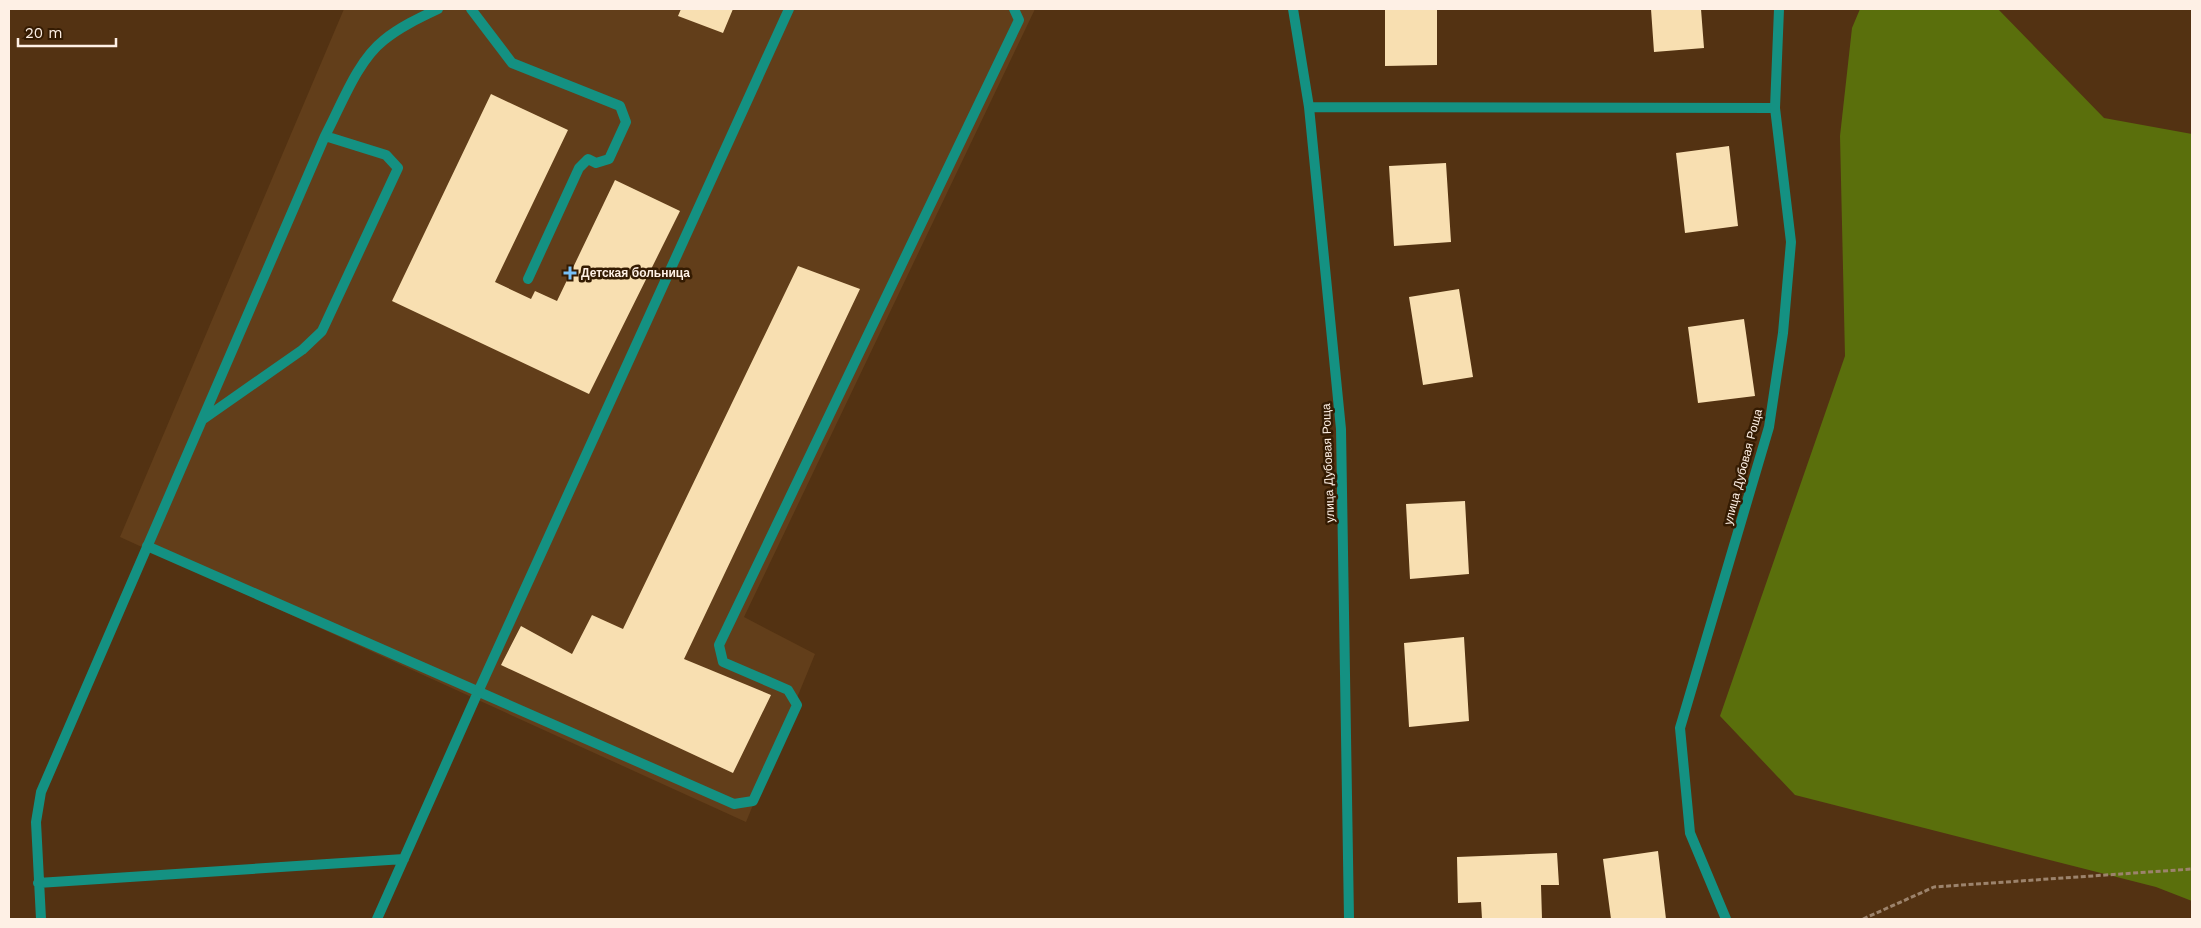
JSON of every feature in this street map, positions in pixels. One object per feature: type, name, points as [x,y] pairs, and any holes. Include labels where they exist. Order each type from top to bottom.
[{"type":"street","points":[[40,919],[36,822],[41,792],[325,136],[364,60],[383,40],[411,22],[438,9]]},
{"type":"street","points":[[471,9],[512,63],[620,106],[626,122],[609,159],[596,163],[588,159],[579,168],[528,279]]},
{"type":"street","points":[[377,919],[478,692],[789,9]]},
{"type":"street","points":[[147,546],[734,804],[753,801],[796,705],[788,690],[723,662],[719,645],[1019,20],[1014,9]]},
{"type":"street","name":"улица Дубовая Роща","points":[[1293,9],[1309,107],[1341,429],[1349,919]]},
{"type":"street","name":"улица Дубовая Роща","points":[[1726,919],[1690,833],[1680,728],[1769,427],[1784,333],[1791,242],[1775,108],[1779,9]]},
{"type":"street","points":[[1309,107],[1775,108]]},
{"type":"street","points":[[202,421],[302,350],[322,331],[398,168],[386,155],[325,136]]},
{"type":"street","points":[[38,883],[404,859]]},
{"type":"path","points":[[1863,919],[1934,887],[2192,869]]},
{"type":"shaded area","name":"Детская больница","points":[[344,9],[1035,9],[744,617],[815,654],[746,822],[120,537]]},
{"type":"green space","points":[[1860,9],[1998,9],[2104,118],[2192,134],[2192,901],[2156,887],[1795,795],[1720,716],[1845,356],[1840,136],[1852,28]]},
{"type":"building","points":[[681,9],[733,9],[723,33],[678,16]]},
{"type":"building","points":[[1385,9],[1437,9],[1437,65],[1385,66]]},
{"type":"building","points":[[1651,9],[1701,9],[1704,48],[1654,52]]},
{"type":"building","points":[[491,94],[568,130],[495,282],[531,299],[535,291],[557,301],[615,180],[680,211],[589,394],[392,301]]},
{"type":"building","points":[[1729,146],[1738,226],[1685,233],[1676,153]]},
{"type":"building","points":[[1446,163],[1451,242],[1394,246],[1389,166]]},
{"type":"building","points":[[798,266],[860,289],[684,659],[771,695],[733,773],[501,665],[521,626],[572,654],[592,615],[623,629]]},
{"type":"building","points":[[1459,289],[1473,377],[1423,385],[1409,297]]},
{"type":"building","points":[[1744,319],[1755,396],[1698,403],[1688,327]]},
{"type":"building","points":[[1465,501],[1469,574],[1410,579],[1406,504]]},
{"type":"building","points":[[1464,637],[1469,721],[1409,727],[1404,643]]},
{"type":"building","points":[[1658,851],[1666,919],[1611,919],[1603,859]]},
{"type":"building","points":[[1557,853],[1559,885],[1541,885],[1542,919],[1482,919],[1481,902],[1458,903],[1457,857]]},
{"type":"place","name":"Детская больница","points":[[570,273]]}]
